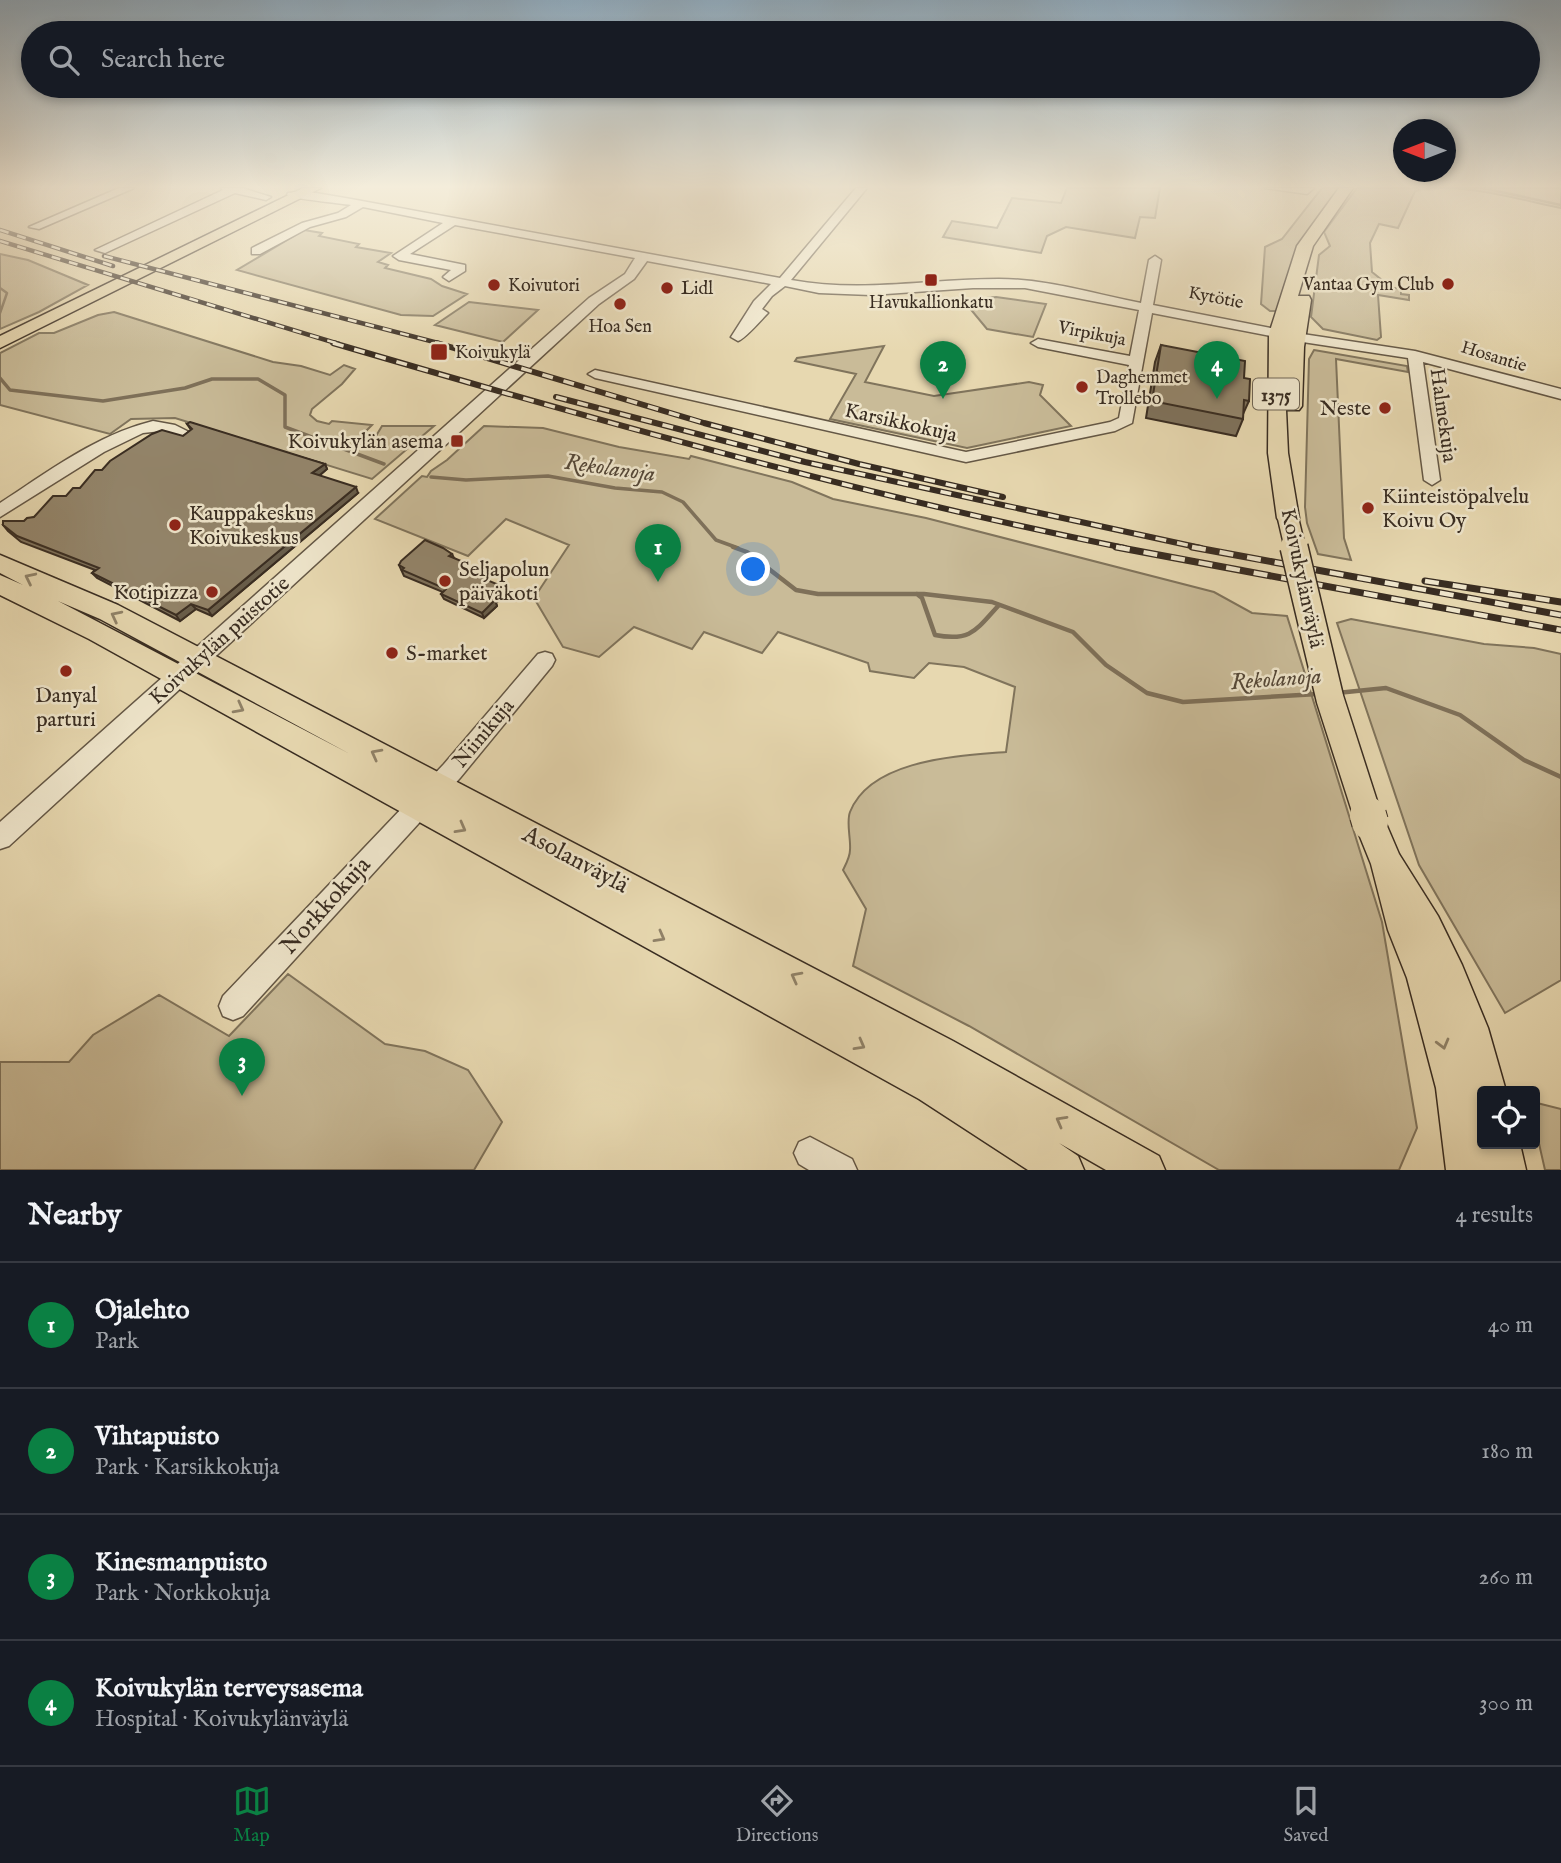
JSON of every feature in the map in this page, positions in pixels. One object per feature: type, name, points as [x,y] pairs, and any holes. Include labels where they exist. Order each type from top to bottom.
[{"type":"main road","points":[[0,344],[205,243]]},
{"type":"main road","name":"Koivukylänväylä","points":[[1315,243],[1288,333],[1291,456],[1286,491],[1288,518],[1330,699],[1370,822],[1387,864],[1405,930],[1425,978],[1455,1088],[1466,1170]]},
{"type":"main road","name":"Asolanväylä","points":[[0,563],[59,592],[109,612],[187,668]]},
{"type":"main road","name":"Asolanväylä","points":[[0,584],[98,632],[187,668],[427,795],[940,1055],[1127,1165]]},
{"type":"main road","name":"Asolanväylä","points":[[427,795],[933,1085],[1064,1170]]},
{"type":"main road","name":"Koivukylänväylä","points":[[1387,864],[1426,928],[1450,978],[1470,1028],[1486,1086]]},
{"type":"main road","points":[[1501,1149],[1506,1170]]},
{"type":"street","points":[[101,250],[117,243]]},
{"type":"street","points":[[256,251],[272,243]]},
{"type":"street","points":[[420,243],[399,256],[461,268],[449,277]]},
{"type":"street","name":"Kytötie","points":[[550,243],[637,261],[836,291],[870,292],[1004,282],[1288,333]]},
{"type":"street","points":[[737,337],[775,297],[782,288],[782,282],[816,243]]},
{"type":"street","name":"Karsikkokuja","points":[[594,374],[966,457],[1122,424],[1128,413],[1155,260]]},
{"type":"street","name":"Koivukylän puistotie","points":[[0,838],[594,301],[611,290],[637,261]]},
{"type":"street","name":"Hosantie","points":[[1288,333],[1415,355],[1561,394]]},
{"type":"street","name":"Virpikuja","points":[[1038,343],[1137,362]]},
{"type":"street","name":"Halmekuja","points":[[1415,355],[1432,480]]},
{"type":"street","points":[[0,511],[117,438],[139,428],[156,425],[185,434]]},
{"type":"street","name":"Niinikuja","points":[[427,795],[545,660]]},
{"type":"street","name":"Norkkokuja","points":[[233,1006],[427,795]]},
{"type":"street","points":[[810,1153],[841,1170]]},
{"type":"shaded area","points":[[283,243],[352,243],[359,244],[356,247],[391,253],[378,262],[388,265],[385,268],[431,279],[442,286],[467,294],[433,316],[401,315],[237,270]]},
{"type":"shaded area","points":[[977,243],[1045,243],[1041,253]]},
{"type":"shaded area","points":[[1274,243],[1303,243],[1287,277],[1277,311],[1270,311],[1261,304],[1265,247]]},
{"type":"shaded area","points":[[1329,243],[1370,243],[1372,272],[1382,280],[1383,286],[1401,289],[1401,294],[1409,295],[1409,300],[1378,295],[1381,337],[1377,340],[1323,329],[1311,317],[1319,255],[1330,246]]},
{"type":"shaded area","points":[[0,254],[28,260],[88,285],[39,312],[0,329]]},
{"type":"shaded area","points":[[996,297],[1046,304],[1033,337],[987,329],[963,300]]},
{"type":"shaded area","points":[[469,302],[538,310],[503,342],[435,325]]},
{"type":"shaded area","points":[[114,312],[273,362],[301,366],[330,375],[344,365],[355,369],[342,384],[312,409],[310,415],[317,421],[329,424],[332,421],[372,425],[363,434],[376,436],[382,426],[434,426],[372,479],[175,418],[131,419],[110,434],[0,405],[0,353],[39,333],[54,333],[98,315]]},
{"type":"shaded area","points":[[884,346],[865,382],[934,396],[1029,382],[1043,385],[1040,395],[1071,426],[967,448],[830,419],[856,374],[795,361],[797,358]]},
{"type":"shaded area","points":[[1314,350],[1407,366],[1408,372],[1336,359],[1344,538],[1351,560],[1318,554],[1307,523],[1305,507],[1309,359]]},
{"type":"shaded area","points":[[484,426],[543,428],[619,447],[689,459],[691,456],[792,482],[833,499],[926,518],[1214,592],[1252,613],[1287,616],[1382,922],[1417,1128],[1399,1170],[1219,1170],[969,1026],[853,966],[866,909],[843,870],[850,853],[850,812],[861,794],[896,771],[942,759],[1006,752],[1015,687],[964,667],[929,663],[914,678],[870,671],[868,663],[778,632],[762,653],[704,632],[692,649],[634,627],[599,657],[563,647],[534,598],[569,545],[506,519],[468,556],[375,519],[422,476],[427,477]]},
{"type":"shaded area","points":[[1351,619],[1484,644],[1534,648],[1561,654],[1561,980],[1505,1013],[1419,865],[1337,623]]},
{"type":"shaded area","points":[[288,974],[385,1044],[425,1051],[468,1070],[502,1122],[474,1170],[0,1170],[0,1062],[69,1062],[93,1035],[159,995],[229,1036]]},
{"type":"shaded area","points":[[1540,1104],[1561,1109],[1561,1170],[1545,1170],[1540,1148]]},
{"type":"building","points":[[1161,345],[1245,361],[1244,378],[1250,379],[1249,401],[1244,400],[1243,419],[1152,401]]},
{"type":"building","name":"Kauppakeskus Koivukeskus","points":[[190,422],[325,464],[312,473],[356,487],[208,610],[191,604],[176,615],[92,573],[99,568],[17,536],[3,525],[3,521],[24,521],[34,517],[53,496],[66,496],[73,488],[80,488],[95,470],[102,470],[110,461],[152,434],[162,430],[183,436],[192,429],[187,424]]},
{"type":"building","name":"Seljapolun päiväkoti","points":[[425,540],[452,554],[449,556],[466,563],[463,566],[471,569],[468,572],[499,585],[491,593],[496,595],[492,599],[495,600],[482,613],[441,594],[446,589],[402,570],[404,568],[399,565],[401,561]]},
{"type":"waterway","name":"Rekolanoja","points":[[0,288],[7,293],[0,313]]},
{"type":"waterway","name":"Rekolanoja","points":[[0,378],[10,390],[103,401],[185,388],[212,379],[258,379],[285,395],[285,427],[384,464]]},
{"type":"waterway","name":"Rekolanoja","points":[[431,477],[466,480],[548,476],[615,488],[662,492],[683,502],[716,540],[738,548]]},
{"type":"waterway","name":"Rekolanoja","points":[[733,547],[747,552],[796,590],[818,594],[917,594]]},
{"type":"waterway","name":"Rekolanoja","points":[[917,594],[992,602],[1073,632],[1106,665],[1147,693],[1183,702],[1318,694]]},
{"type":"waterway","name":"Rekolanoja","points":[[917,594],[922,598],[935,635],[947,637],[972,632],[999,605]]},
{"type":"waterway","name":"Rekolanoja","points":[[1337,693],[1386,688],[1460,715],[1524,760],[1561,777]]},
{"type":"railway","points":[[5,243],[339,344]]},
{"type":"railway","points":[[40,243],[113,266]]},
{"type":"railway","points":[[104,256],[442,344]]},
{"type":"railway","points":[[333,343],[530,400],[826,480],[1125,548]]},
{"type":"railway","points":[[437,343],[704,423],[859,464],[1003,497]]},
{"type":"railway","points":[[556,397],[805,462],[1201,548]]},
{"type":"railway","points":[[1116,547],[1561,630]]},
{"type":"railway","points":[[1192,547],[1561,615]]},
{"type":"railway","points":[[1425,581],[1561,602]]},
{"type":"place","name":"Havukallionkatu","points":[[931,280]]},
{"type":"place","name":"Vantaa Gym Club","points":[[1448,284]]},
{"type":"place","name":"Koivutori","points":[[494,285]]},
{"type":"place","name":"Lidl","points":[[667,288]]},
{"type":"place","name":"Hoa Sen","points":[[620,304]]},
{"type":"place","name":"Koivukylä","points":[[439,352]]},
{"type":"place","name":"Daghemmet Trollebo","points":[[1082,387]]},
{"type":"place","name":"Vihtapuisto","points":[[943,399]]},
{"type":"place","name":"Koivukylän terveysasema","points":[[1217,399]]},
{"type":"place","name":"Neste","points":[[1385,408]]},
{"type":"place","name":"Koivukylän asema","points":[[457,441]]},
{"type":"place","name":"Kiinteistöpalvelu Koivu Oy","points":[[1368,508]]},
{"type":"place","name":"Kauppakeskus Koivukeskus","points":[[175,525]]},
{"type":"place","name":"Seljapolun päiväkoti","points":[[445,581]]},
{"type":"place","name":"Ojalehto","points":[[658,582]]},
{"type":"place","name":"Kotipizza","points":[[212,592]]},
{"type":"place","name":"S-market","points":[[392,653]]},
{"type":"place","name":"Danyal parturi","points":[[66,671]]},
{"type":"place","name":"Kinesmanpuisto","points":[[242,1096]]}]
